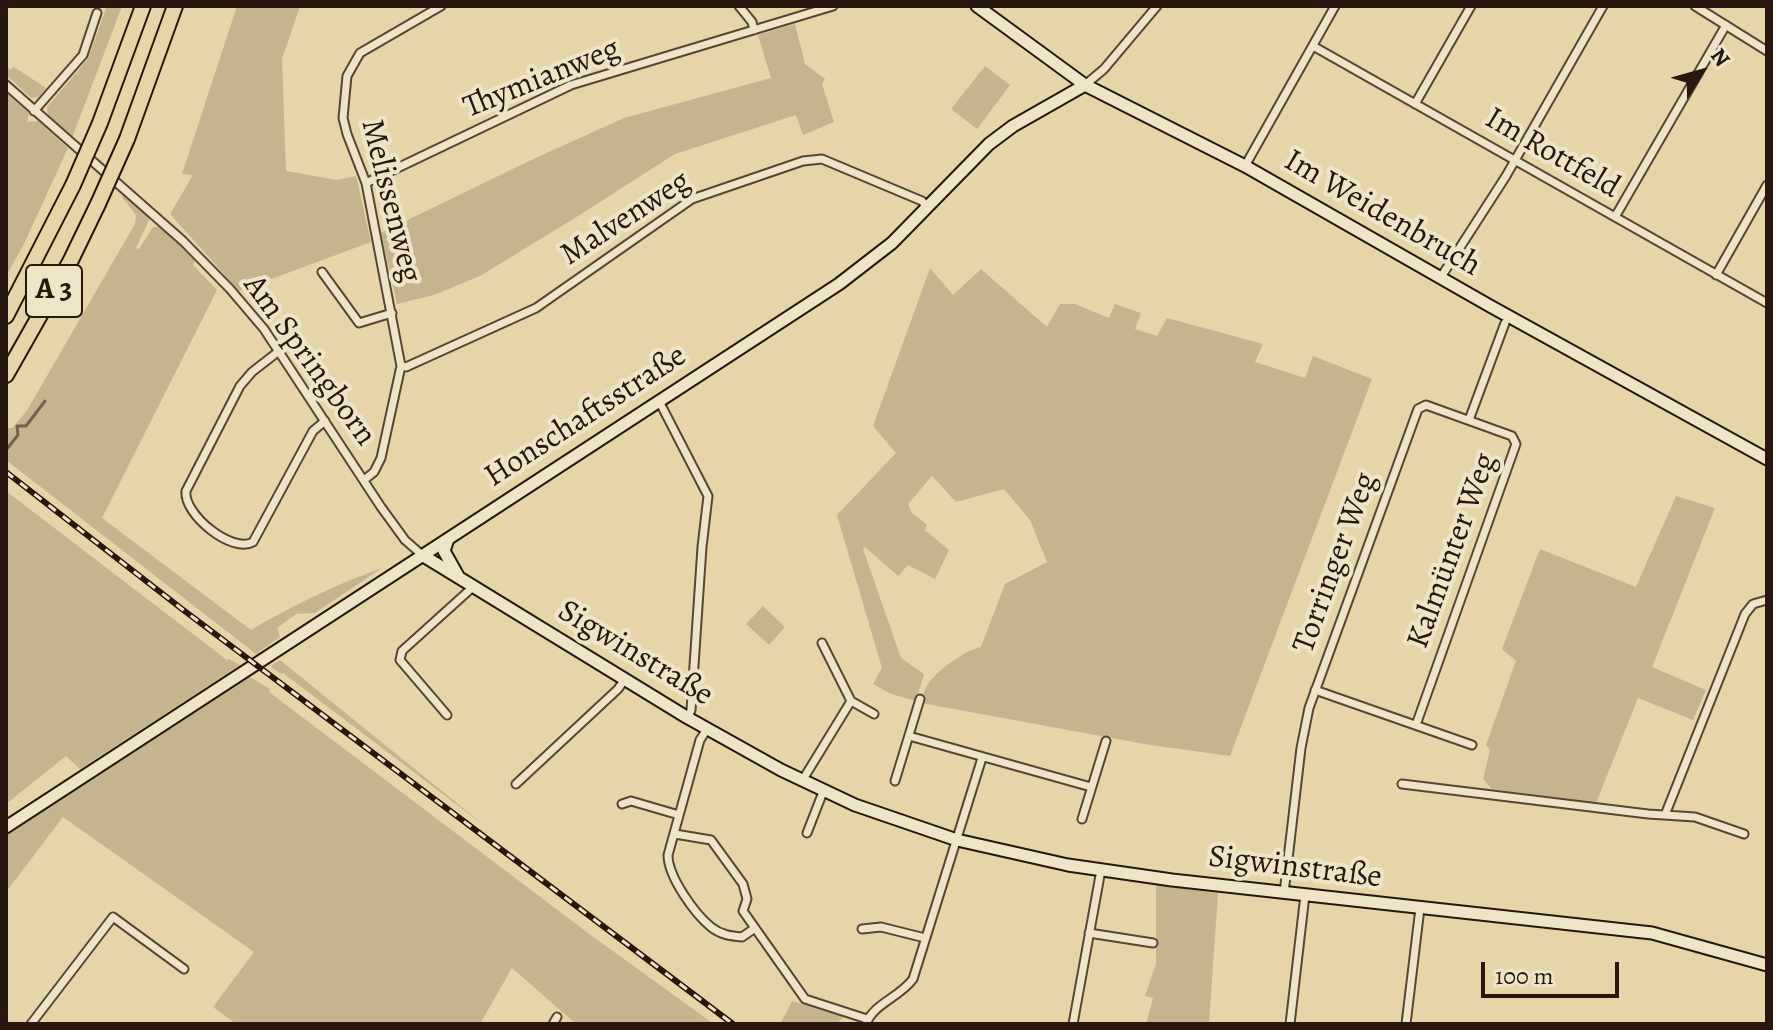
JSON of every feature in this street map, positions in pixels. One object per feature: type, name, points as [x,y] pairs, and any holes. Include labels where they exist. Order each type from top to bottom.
[{"type":"highway","name":"A 3","points":[[6,316],[73,185],[100,123],[143,6]]},
{"type":"highway","name":"A 3","points":[[6,375],[45,309],[98,204],[127,139],[175,6]]},
{"type":"street","name":"Melissenweg","points":[[364,480],[374,472],[381,458],[401,366],[366,183],[343,118],[347,76],[360,53],[441,6]]},
{"type":"street","points":[[739,6],[752,22],[754,30]]},
{"type":"street","name":"Thymianweg","points":[[366,183],[571,85],[833,6]]},
{"type":"street","name":"Im Weidenbruch","points":[[977,6],[1056,67],[1085,85],[1245,166],[1767,459]]},
{"type":"street","name":"Honschaftsstraße","points":[[6,827],[856,272],[892,243],[967,164],[1001,134],[1085,85],[1104,69],[1157,6]]},
{"type":"street","points":[[1245,166],[1335,6]]},
{"type":"street","points":[[1415,104],[1471,6]]},
{"type":"street","points":[[1441,277],[1515,161],[1603,6]]},
{"type":"street","points":[[1695,6],[1767,51]]},
{"type":"street","points":[[34,111],[83,55],[97,13]]},
{"type":"street","points":[[1615,217],[1726,25]]},
{"type":"street","name":"Im Rottfeld","points":[[1313,46],[1767,303]]},
{"type":"street","name":"Am Springborn","points":[[6,85],[200,259],[242,302],[279,351],[405,540],[422,555]]},
{"type":"street","name":"Malvenweg","points":[[401,366],[406,367],[536,308],[692,199],[803,161],[822,159],[922,201],[928,208]]},
{"type":"street","points":[[1716,275],[1767,185]]},
{"type":"street","name":"Melissenweg","points":[[322,272],[359,323],[392,313]]},
{"type":"street","points":[[1469,420],[1505,323]]},
{"type":"street","points":[[279,351],[252,372],[240,386],[186,491],[191,512],[227,540],[238,545],[253,542],[313,431],[325,421]]},
{"type":"street","points":[[659,401],[708,496],[688,718]]},
{"type":"street","name":"Torringer Weg","points":[[1284,893],[1301,748],[1315,690],[1418,409],[1426,405],[1469,420]]},
{"type":"street","name":"Kalmünter Weg","points":[[1416,725],[1516,444],[1512,436],[1469,420]]},
{"type":"street","points":[[448,539],[444,551],[458,577]]},
{"type":"street","name":"Sigwinstraße","points":[[422,555],[688,718],[802,781],[885,816],[957,840],[1101,870],[1652,933],[1767,965]]},
{"type":"street","points":[[447,715],[400,660],[402,651],[474,586]]},
{"type":"street","points":[[1665,815],[1745,614],[1753,604],[1767,600]]},
{"type":"street","points":[[822,643],[851,701],[874,714]]},
{"type":"street","points":[[516,784],[625,679]]},
{"type":"street","points":[[1315,690],[1472,745]]},
{"type":"street","points":[[895,781],[920,699]]},
{"type":"street","points":[[802,781],[851,701]]},
{"type":"street","points":[[707,729],[700,740],[668,855],[668,866],[676,883],[710,927],[726,936],[742,937],[755,928]]},
{"type":"street","points":[[909,736],[1091,787]]},
{"type":"street","points":[[1082,819],[1106,741]]},
{"type":"street","points":[[675,834],[711,840],[743,884],[747,899],[743,911],[805,999],[867,1022],[881,1005],[903,992],[913,979],[982,758]]},
{"type":"street","points":[[1402,784],[1708,820],[1744,834]]},
{"type":"street","points":[[807,833],[823,792]]},
{"type":"street","points":[[622,804],[631,801],[679,815]]},
{"type":"street","points":[[1073,1024],[1101,870]]},
{"type":"street","points":[[1290,1024],[1305,895]]},
{"type":"street","points":[[1406,1024],[1420,908]]},
{"type":"street","points":[[31,1024],[113,917],[184,969]]},
{"type":"street","points":[[862,929],[881,927],[925,938]]},
{"type":"street","points":[[1089,933],[1153,943]]},
{"type":"shaded area","points":[[107,6],[122,6],[72,138],[48,117],[47,107],[88,59]]},
{"type":"shaded area","points":[[237,6],[300,6],[282,59],[286,171],[337,180],[356,176],[371,242],[239,291],[170,214],[193,175],[182,174]]},
{"type":"shaded area","points":[[795,24],[805,64],[825,79],[822,84],[834,122],[803,135],[796,115],[675,154],[480,276],[434,295],[397,304],[381,233],[624,118],[771,78],[758,35]]},
{"type":"shaded area","points":[[6,65],[46,88],[38,97],[31,98],[6,75]]},
{"type":"shaded area","points":[[985,66],[1010,85],[977,129],[951,109]]},
{"type":"shaded area","points":[[6,93],[29,113],[27,122],[38,121],[68,148],[6,276]]},
{"type":"shaded area","points":[[123,195],[150,218],[136,248],[139,249],[153,227],[160,227],[195,259],[193,265],[217,290],[102,518],[251,630],[315,596],[382,568],[315,613],[296,614],[277,628],[280,637],[256,654],[6,460],[6,428],[12,428],[26,412],[135,224],[136,215]]},
{"type":"shaded area","points":[[930,268],[953,295],[981,269],[1047,327],[1060,304],[1075,304],[1109,318],[1115,304],[1141,313],[1135,329],[1157,336],[1167,318],[1263,344],[1255,362],[1305,378],[1313,356],[1372,379],[1230,756],[1150,745],[921,703],[927,686],[938,673],[960,656],[981,647],[1005,584],[1047,562],[1030,520],[1004,489],[956,502],[932,476],[908,504],[912,513],[927,525],[925,530],[949,550],[935,579],[908,565],[898,576],[865,547],[863,549],[901,658],[924,674],[916,701],[891,694],[873,684],[882,668],[837,515],[896,453],[873,426]]},
{"type":"shaded area","points":[[6,491],[227,660],[240,665],[80,769],[66,756],[6,804]]},
{"type":"shaded area","points":[[1676,496],[1715,508],[1652,667],[1706,690],[1693,720],[1638,698],[1596,803],[1492,789],[1483,779],[1490,750],[1486,745],[1516,661],[1502,649],[1540,549],[1636,587]]},
{"type":"shaded area","points":[[763,606],[785,627],[769,645],[746,624]]},
{"type":"shaded area","points":[[280,660],[489,829],[270,666]]},
{"type":"shaded area","points":[[250,677],[270,689],[269,692],[592,936],[714,1024],[576,1024],[512,968],[480,1024],[236,1024],[213,1007],[254,952],[63,817],[6,892],[6,836]]},
{"type":"shaded area","points":[[1156,885],[1218,893],[1209,1024],[1146,1024],[1153,998],[1145,996],[1156,964]]},
{"type":"shaded area","points":[[792,1001],[844,1017],[836,1024],[780,1024]]},
{"type":"waterway","points":[[6,450],[18,435],[17,426],[26,426],[45,401]]},
{"type":"railway","points":[[6,472],[182,609],[733,1024]]}]
